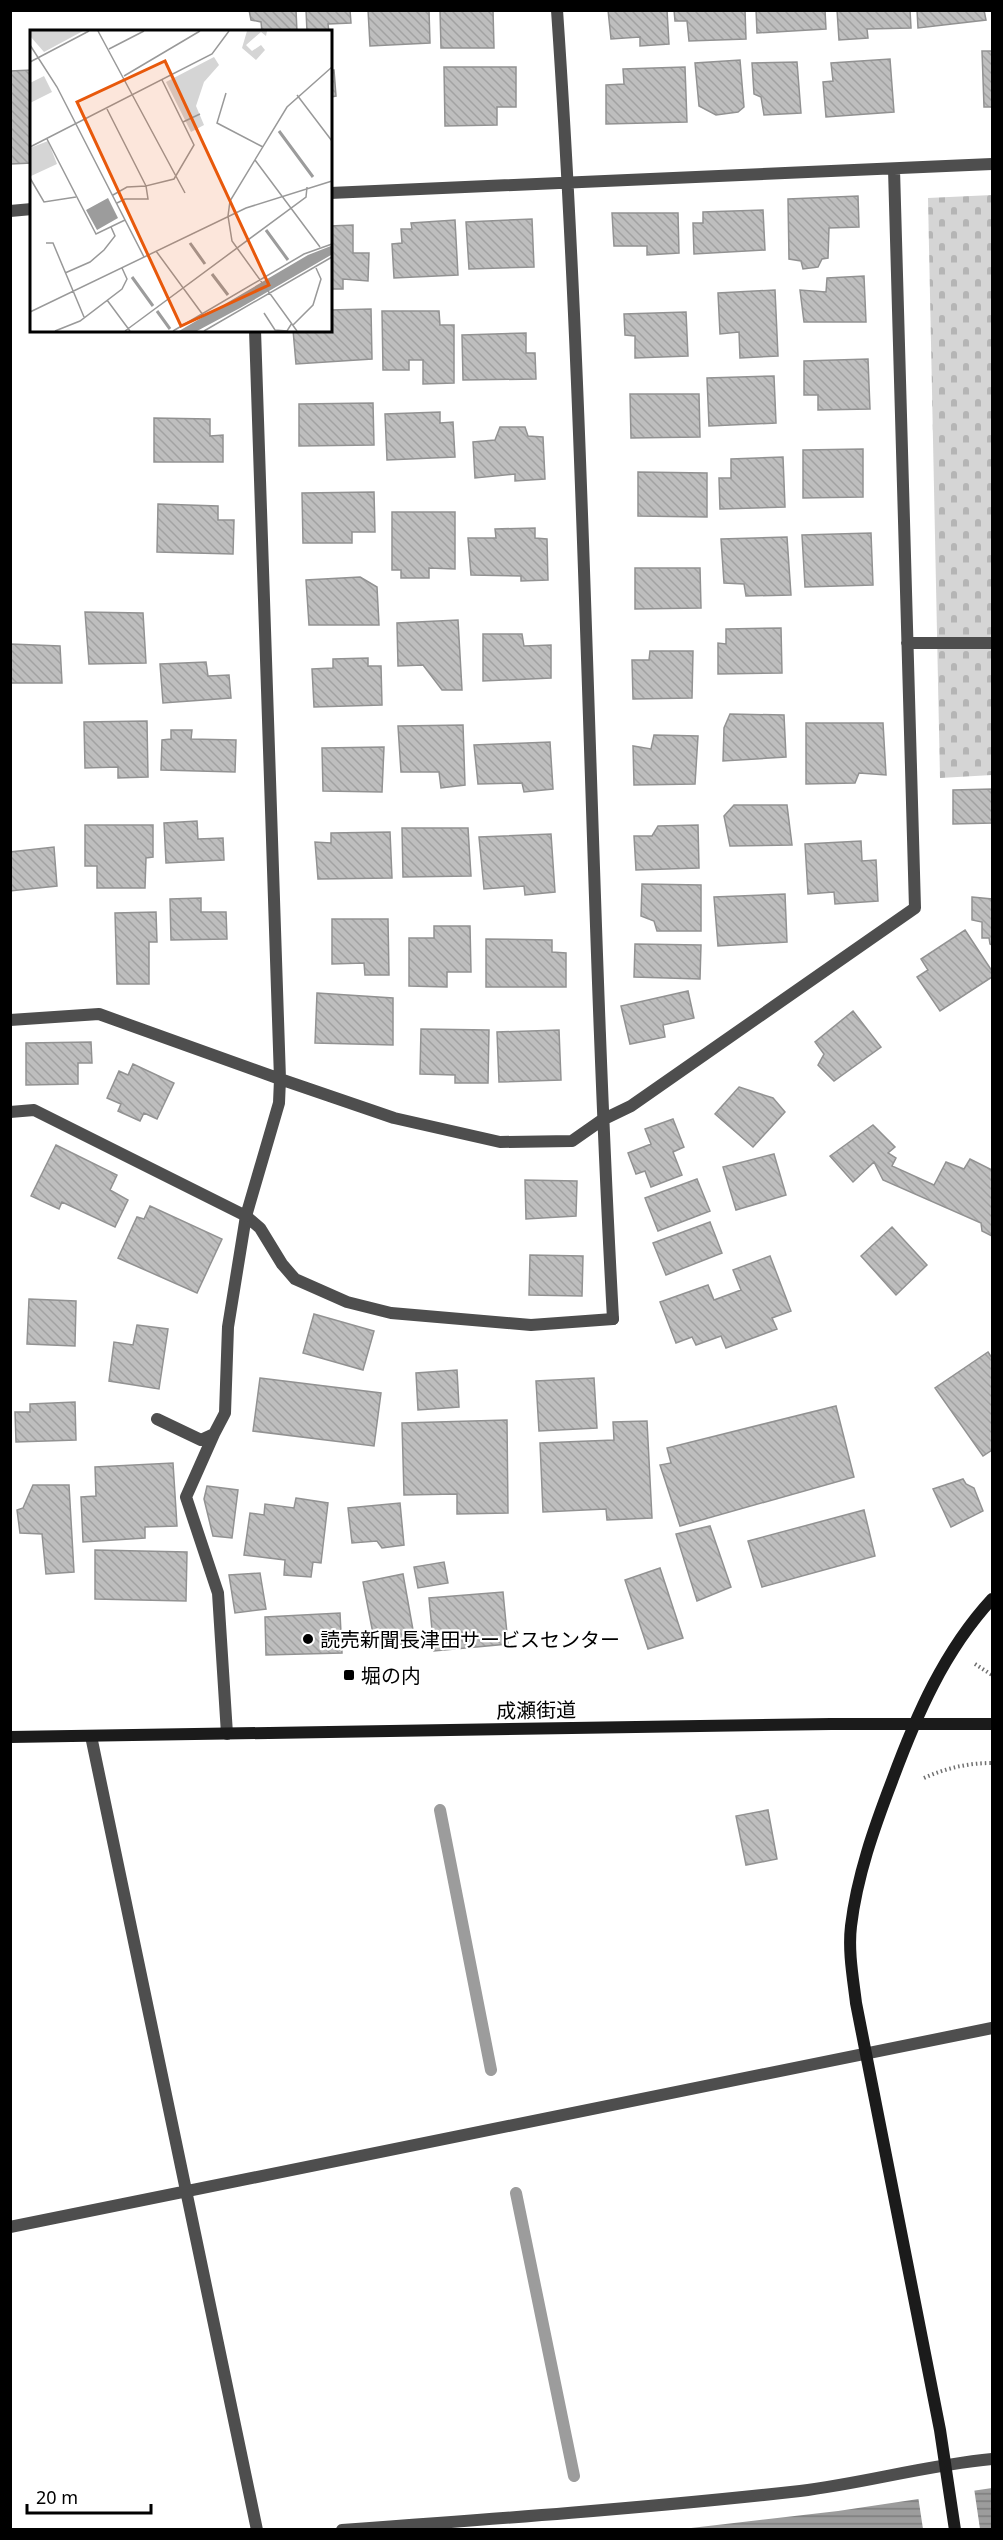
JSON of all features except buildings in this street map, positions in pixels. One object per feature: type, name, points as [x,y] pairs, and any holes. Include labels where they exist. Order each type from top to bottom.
[{"type":"main road","points":[[955,2529],[947,2468],[866,2054],[852,1971],[851,1927],[863,1865],[880,1811],[914,1723],[948,1657],[973,1620],[993,1599]]},
{"type":"main road","name":"成瀬街道","points":[[10,1737],[914,1723],[993,1724]]},
{"type":"street","points":[[10,1112],[34,1110],[246,1216],[260,1228],[282,1264],[295,1279],[347,1302],[392,1313],[531,1326],[613,1319],[602,1120],[569,182],[557,10]]},
{"type":"street","points":[[332,193],[993,164]]},
{"type":"street","points":[[10,1020],[99,1014],[394,1118],[500,1142],[572,1141],[602,1120],[631,1106],[915,908],[894,169]]},
{"type":"street","points":[[10,211],[30,209]]},
{"type":"street","points":[[226,1734],[218,1593],[186,1497],[225,1413],[228,1327],[246,1216],[279,1103],[255,332]]},
{"type":"street","points":[[907,644],[993,643]]},
{"type":"street","points":[[157,1419],[201,1440],[214,1434]]},
{"type":"street","points":[[91,1736],[257,2529]]},
{"type":"street","points":[[10,2228],[186,2190],[993,2028]]},
{"type":"street","points":[[342,2529],[592,2512],[803,2490],[947,2468],[993,2458]]},
{"type":"path","points":[[917,1782],[942,1769],[977,1763],[993,1763]]},
{"type":"green space","points":[[992,195],[992,775],[940,778],[928,198]]},
{"type":"shaded area","points":[[992,2488],[992,2529],[674,2530],[838,2511]]},
{"type":"pier","points":[[974,2488],[980,2529],[923,2529],[918,2496]]},
{"type":"waterway","points":[[440,1810],[491,2070]]},
{"type":"waterway","points":[[516,2193],[574,2476]]},
{"type":"place","name":"読売新聞長津田サービスセンター","points":[[308,1639]]},
{"type":"place","name":"堀の内","points":[[349,1675]]}]
